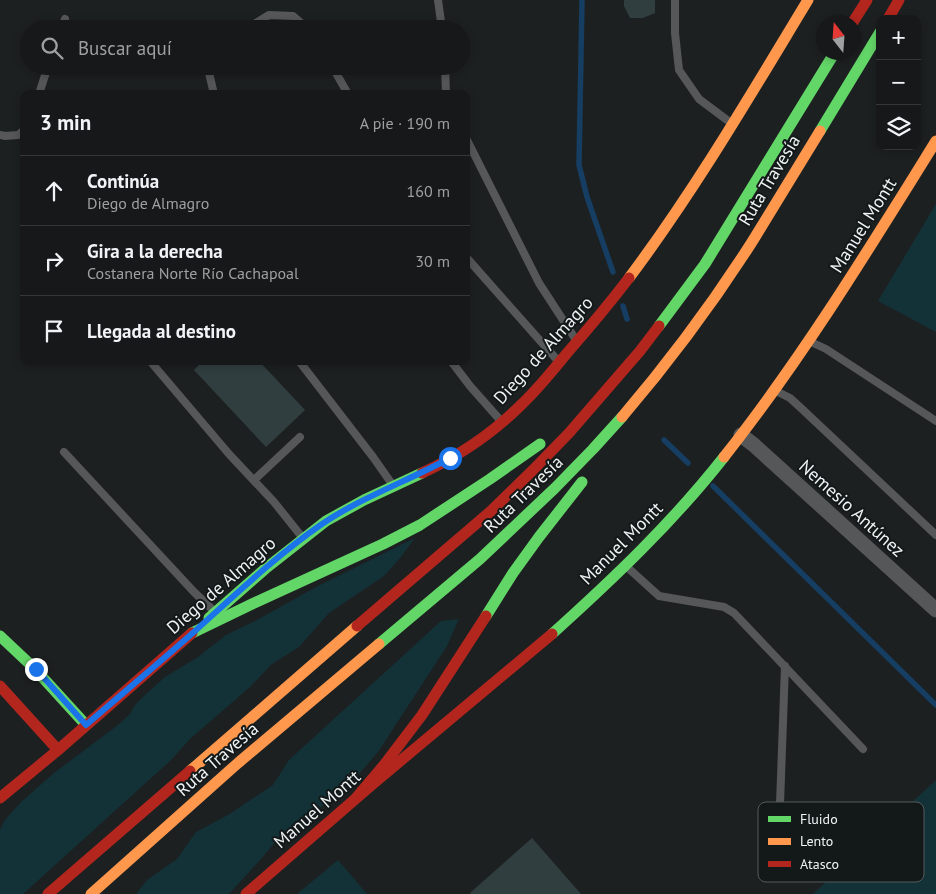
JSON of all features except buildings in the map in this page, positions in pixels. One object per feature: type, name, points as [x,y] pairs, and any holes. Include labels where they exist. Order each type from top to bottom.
[{"type":"main road","name":"Diego de Almagro","points":[[0,798],[58,750],[279,557],[321,525],[367,498],[450,458],[502,422],[532,394],[610,303],[662,233],[733,124],[808,0]]},
{"type":"main road","points":[[857,15],[867,0]]},
{"type":"main road","points":[[890,15],[899,0]]},
{"type":"main road","name":"Ruta Travesía","points":[[91,894],[238,763],[480,559],[593,449],[682,342],[718,293],[752,242],[876,39]]},
{"type":"main road","name":"Ruta Travesía","points":[[48,894],[491,511],[563,439],[604,394],[674,308],[734,218],[830,60]]},
{"type":"main road","name":"Manuel Montt","points":[[246,894],[356,798],[553,633],[625,566],[680,508],[711,473],[776,391],[854,275],[936,142]]},
{"type":"main road","points":[[192,633],[420,525],[529,452],[604,394]]},
{"type":"main road","points":[[601,456],[629,408]]},
{"type":"main road","points":[[356,798],[422,715],[513,573],[539,536],[588,475]]},
{"type":"main road","points":[[0,636],[26,660],[86,725]]},
{"type":"main road","points":[[0,686],[58,750]]},
{"type":"street","name":"Nemesio Antúnez","points":[[741,435],[936,610]]},
{"type":"lane","points":[[438,0],[441,20]]},
{"type":"lane","points":[[675,0],[675,33],[679,70],[699,99],[733,124]]},
{"type":"lane","points":[[261,20],[270,15],[293,16],[298,20]]},
{"type":"lane","points":[[40,90],[45,75]]},
{"type":"lane","points":[[210,75],[213,90]]},
{"type":"lane","points":[[337,75],[346,90]]},
{"type":"lane","points":[[445,75],[446,90]]},
{"type":"lane","points":[[0,135],[18,136],[20,134]]},
{"type":"lane","points":[[470,146],[540,283],[577,342]]},
{"type":"lane","points":[[470,262],[560,363]]},
{"type":"lane","points":[[810,342],[826,349],[936,421]]},
{"type":"lane","points":[[153,365],[229,454],[274,502],[303,539]]},
{"type":"lane","points":[[302,365],[393,486]]},
{"type":"lane","points":[[454,365],[502,422]]},
{"type":"lane","points":[[776,391],[790,398],[936,535]]},
{"type":"lane","points":[[254,480],[300,437]]},
{"type":"lane","points":[[64,452],[194,592],[215,612]]},
{"type":"lane","points":[[625,566],[659,596],[724,607],[734,613],[863,749]]},
{"type":"lane","points":[[780,802],[785,666]]},
{"type":"shaded area","points":[[936,204],[936,332],[878,301]]},
{"type":"shaded area","points":[[415,538],[384,576],[329,613],[299,647],[272,664],[250,687],[191,738],[170,761],[23,894],[0,894],[0,830],[4,821],[20,803],[54,773],[118,725],[130,714],[135,705],[165,677],[198,657],[226,635],[318,586]]},
{"type":"shaded area","points":[[459,619],[447,646],[378,752],[345,790],[280,836],[229,894],[136,894],[147,880],[177,859],[196,832],[228,815],[273,785],[289,760],[441,621]]},
{"type":"shaded area","points":[[936,780],[936,894],[813,894],[826,882],[924,882],[924,802],[912,802]]},
{"type":"shaded area","points":[[338,860],[367,894],[297,894]]},
{"type":"waterway","points":[[582,0],[579,165],[587,197],[613,272]]},
{"type":"waterway","points":[[623,306],[627,319]]},
{"type":"waterway","points":[[664,440],[688,463]]},
{"type":"waterway","points":[[713,486],[936,705]]},
{"type":"traffic: fast","points":[[820,131],[876,39]]},
{"type":"traffic: fast","points":[[659,326],[705,264],[830,60]]},
{"type":"traffic: fast","points":[[379,644],[480,559],[555,488],[622,417]]},
{"type":"traffic: fast","points":[[192,633],[420,525],[540,444]]},
{"type":"traffic: fast","points":[[552,634],[642,549],[724,457]]},
{"type":"traffic: fast","points":[[209,618],[265,569],[326,521],[364,500],[422,473]]},
{"type":"traffic: fast","points":[[486,616],[513,573],[582,482]]},
{"type":"traffic: fast","points":[[0,636],[34,668],[86,725]]},
{"type":"traffic: slow","points":[[629,278],[700,176],[808,0]]},
{"type":"traffic: slow","points":[[622,417],[674,354],[722,287],[820,131]]},
{"type":"traffic: slow","points":[[724,457],[808,342],[936,141]]},
{"type":"traffic: slow","points":[[190,771],[357,626]]},
{"type":"traffic: slow","points":[[91,894],[238,763],[379,644]]},
{"type":"traffic: jam","points":[[857,15],[867,0]]},
{"type":"traffic: jam","points":[[890,15],[899,0]]},
{"type":"traffic: jam","points":[[422,473],[475,443],[500,424],[528,398],[546,379],[629,278]]},
{"type":"traffic: jam","points":[[357,626],[491,511],[533,470],[569,433],[640,351],[659,326]]},
{"type":"traffic: jam","points":[[356,798],[422,715],[486,616]]},
{"type":"traffic: jam","points":[[0,798],[192,633]]},
{"type":"traffic: jam","points":[[246,894],[368,788],[552,634]]},
{"type":"traffic: jam","points":[[0,686],[58,750]]},
{"type":"traffic: jam","points":[[48,894],[190,771]]},
{"type":"route","points":[[36,669],[86,725],[279,557],[321,525],[367,498],[450,458]]}]
